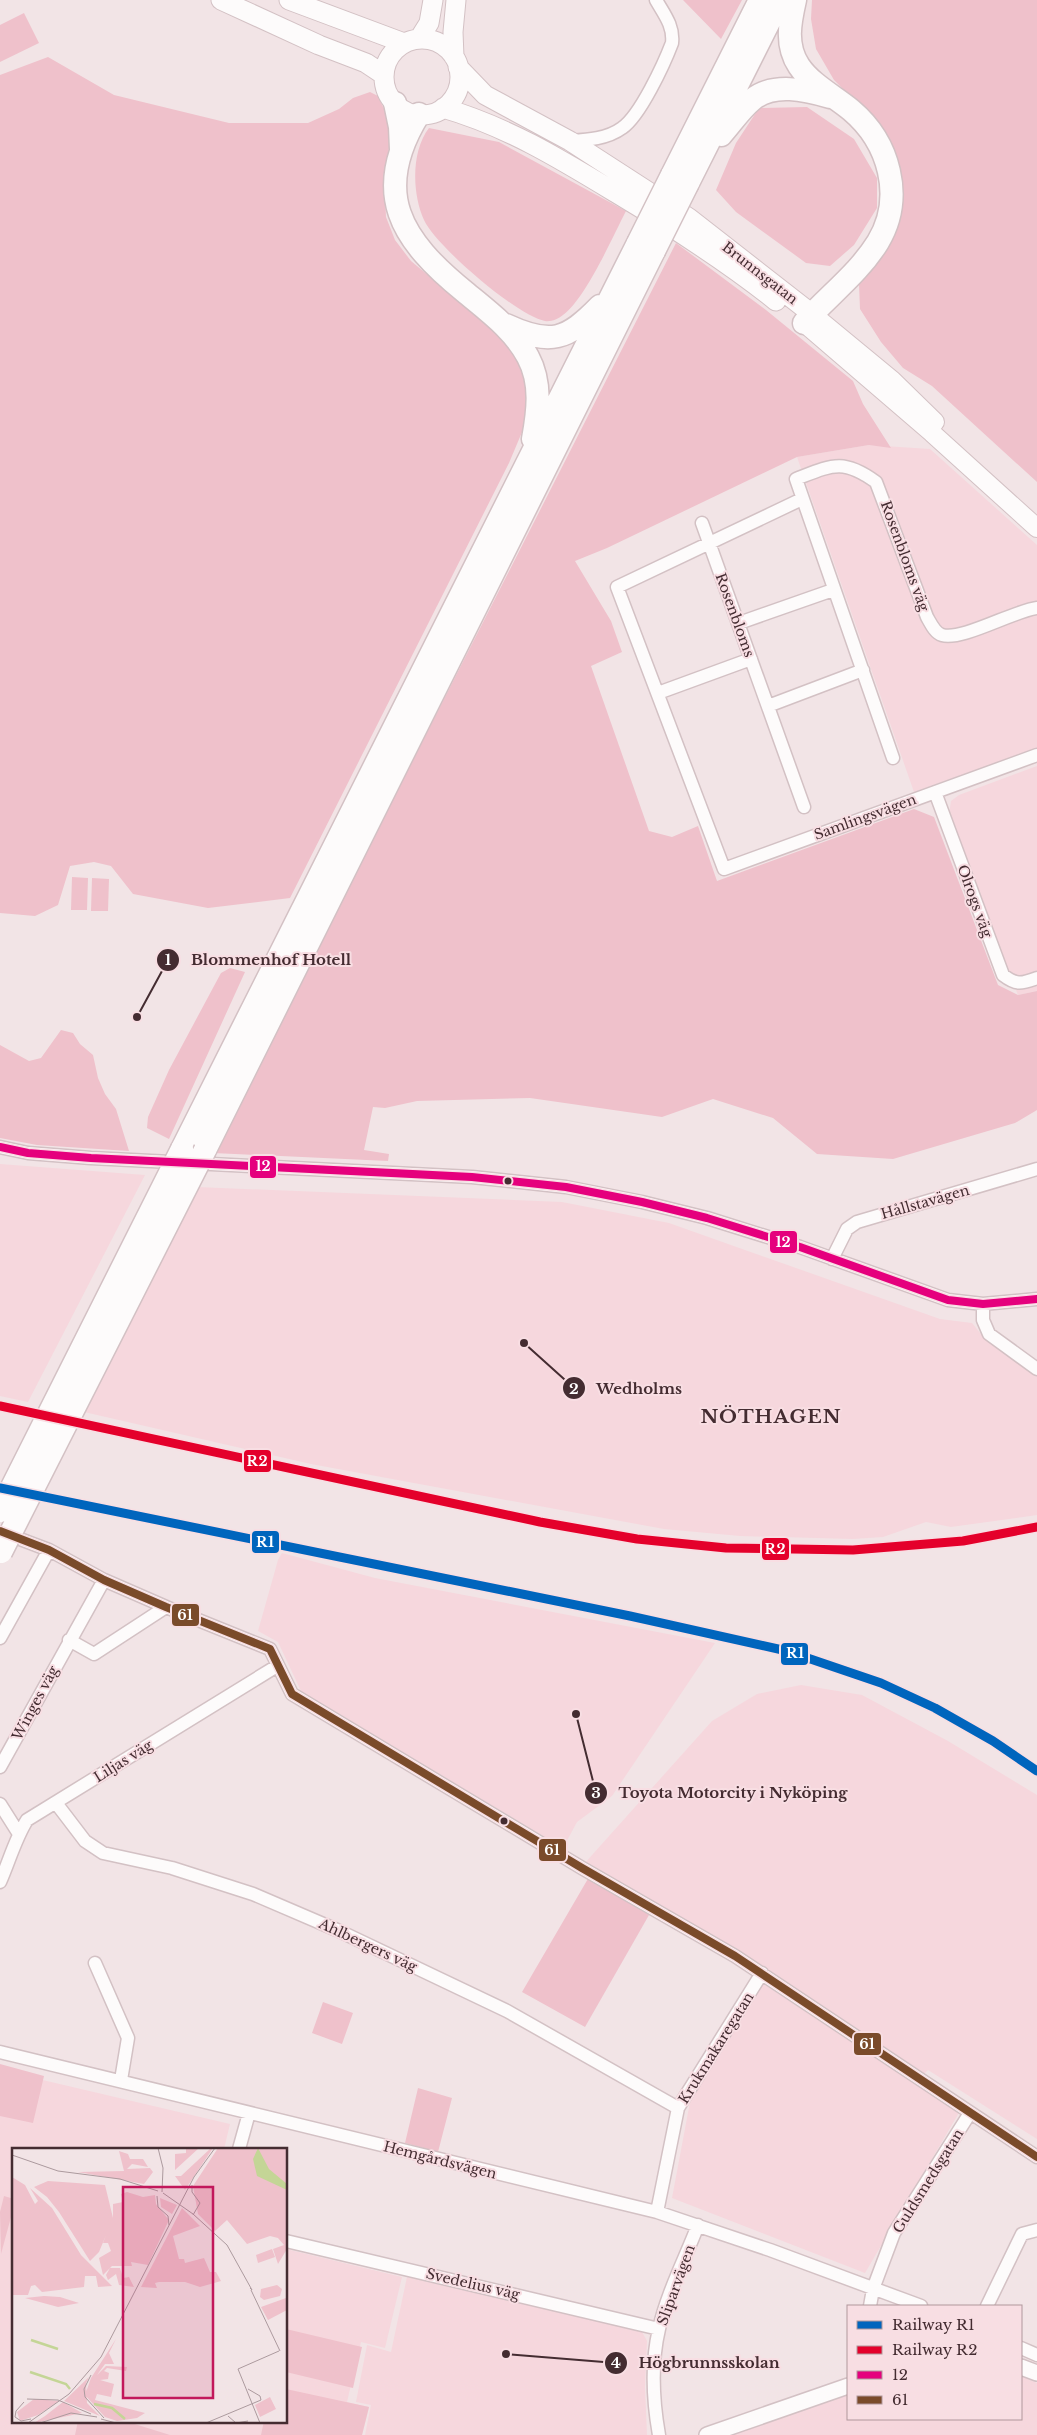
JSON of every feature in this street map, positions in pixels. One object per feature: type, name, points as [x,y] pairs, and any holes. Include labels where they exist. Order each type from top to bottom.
[{"type":"highway","points":[[0,1511],[194,1149],[680,179],[760,0]]},
{"type":"highway","points":[[700,158],[780,0]]},
{"type":"highway","points":[[795,0],[789,29],[794,56],[799,67],[863,122],[881,145],[892,184],[891,202],[884,230],[870,254],[808,318]]},
{"type":"highway","points":[[680,179],[752,100],[761,94],[772,90],[796,89],[836,99]]},
{"type":"highway","points":[[395,103],[400,127],[400,153],[396,192],[399,214],[405,228],[431,262],[502,322],[519,342],[529,358],[537,387],[537,415],[529,461]]},
{"type":"highway","points":[[400,153],[419,114]]},
{"type":"highway","points":[[502,322],[536,337],[560,337],[577,328],[613,292],[646,247]]},
{"type":"highway","points":[[0,1546],[613,292]]},
{"type":"main road","points":[[221,0],[319,45],[366,63],[384,75]]},
{"type":"main road","points":[[290,0],[412,41],[439,43],[456,62]]},
{"type":"main road","points":[[433,0],[429,23],[412,41],[390,56],[384,75],[386,90],[395,103],[408,112],[419,114],[431,113],[443,108],[457,92],[460,79],[453,32],[456,0]]},
{"type":"main road","name":"Brunnsgatan","points":[[456,62],[485,95],[570,141],[689,218],[808,318],[1037,528]]},
{"type":"main road","name":"Brunnsgatan","points":[[443,108],[508,131],[580,171],[680,232],[764,292],[808,318],[892,380],[1037,515]]},
{"type":"street","points":[[570,141],[600,137],[622,128],[637,111],[668,55],[673,34],[656,0]]},
{"type":"street","name":"Rosenbloms väg","points":[[893,758],[796,479],[832,465],[858,469],[876,482],[927,617],[941,635],[956,636],[1037,608]]},
{"type":"street","points":[[751,658],[658,692],[617,587],[802,499]]},
{"type":"street","name":"Rosenbloms","points":[[702,523],[804,807]]},
{"type":"street","points":[[739,623],[834,590]]},
{"type":"street","points":[[768,706],[863,670]]},
{"type":"street","name":"Samlingsvägen","points":[[658,692],[724,869],[1037,755]]},
{"type":"street","name":"Olrogs väg","points":[[935,792],[1003,975],[1013,982],[1024,983],[1037,978]]},
{"type":"street","points":[[0,1146],[28,1153],[91,1158],[462,1176],[541,1183],[642,1202],[754,1232],[930,1295],[965,1303],[983,1304],[1037,1299]]},
{"type":"street","name":"Hållstavägen","points":[[832,1259],[847,1229],[857,1222],[1037,1169]]},
{"type":"street","points":[[983,1304],[984,1320],[989,1334],[1037,1369]]},
{"type":"street","points":[[0,1546],[49,1550],[104,1580],[270,1650],[276,1666],[292,1694],[762,1973],[1037,2157]]},
{"type":"street","points":[[0,1638],[49,1550]]},
{"type":"street","name":"Winges väg","points":[[0,1767],[104,1580]]},
{"type":"street","points":[[69,1640],[94,1654],[166,1607]]},
{"type":"street","name":"Liljas väg","points":[[0,1882],[16,1846],[19,1834],[27,1820],[276,1666]]},
{"type":"street","name":"Ahlbergers väg","points":[[56,1803],[85,1842],[103,1853],[172,1868],[253,1894],[337,1930],[506,2011],[678,2108]]},
{"type":"street","points":[[0,1804],[19,1834]]},
{"type":"street","points":[[95,1963],[128,2038],[120,2080]]},
{"type":"street","name":"Krukmakaregatan","points":[[656,2212],[678,2108],[762,1973]]},
{"type":"street","name":"Hemgårdsvägen","points":[[0,2052],[656,2212],[698,2225],[918,2305]]},
{"type":"street","points":[[239,2148],[249,2113]]},
{"type":"street","name":"Guldsmedsgatan","points":[[870,2305],[873,2289],[894,2233],[970,2113]]},
{"type":"street","name":"Sliparvägen","points":[[660,2435],[655,2408],[654,2367],[658,2329],[698,2225]]},
{"type":"street","points":[[987,2305],[1022,2234],[1037,2230]]},
{"type":"street","name":"Svedelius väg","points":[[288,2240],[658,2329]]},
{"type":"street","points":[[1022,2348],[1037,2355]]},
{"type":"street","points":[[1022,2367],[1037,2373]]},
{"type":"street","points":[[707,2435],[847,2386]]},
{"type":"shaded area","points":[[683,0],[742,0],[721,39]]},
{"type":"shaded area","points":[[812,0],[1037,0],[1037,482],[932,386],[903,368],[881,342],[860,309],[859,284],[868,268],[890,243],[898,216],[857,103],[834,80],[816,49],[811,19]]},
{"type":"shaded area","points":[[24,13],[39,43],[0,62],[0,25]]},
{"type":"shaded area","points":[[48,57],[114,95],[229,123],[308,123],[339,109],[353,98],[370,92],[378,96],[391,124],[385,195],[386,217],[395,240],[411,261],[508,342],[528,378],[525,425],[509,463],[290,898],[208,908],[133,894],[111,866],[94,862],[70,866],[58,905],[35,916],[0,913],[0,75]]},
{"type":"shaded area","points":[[807,107],[854,139],[877,178],[877,208],[854,245],[830,266],[806,263],[736,212],[716,190],[736,143],[759,108]]},
{"type":"shaded area","points":[[429,128],[499,142],[626,211],[581,295],[572,307],[557,319],[545,321],[516,307],[478,278],[431,232],[420,210],[415,173],[419,148]]},
{"type":"shaded area","points":[[676,243],[766,310],[853,381],[863,404],[891,448],[869,445],[797,457],[607,548],[575,561],[611,621],[622,652],[591,666],[649,831],[672,837],[698,826],[717,881],[914,809],[934,817],[998,985],[1018,995],[1037,991],[1037,1110],[1015,1123],[893,1159],[817,1154],[773,1118],[713,1099],[662,1117],[530,1098],[417,1101],[385,1108],[373,1107],[364,1150],[389,1154],[388,1161],[213,1153]]},
{"type":"shaded area","points":[[869,445],[930,449],[1037,545],[1037,748],[914,792],[797,457]]},
{"type":"shaded area","points":[[1037,766],[1037,991],[1018,995],[949,815],[951,801],[959,795]]},
{"type":"shaded area","points":[[72,877],[88,878],[87,910],[71,910]]},
{"type":"shaded area","points":[[92,878],[109,879],[108,911],[91,911]]},
{"type":"shaded area","points":[[230,968],[245,972],[169,1139],[147,1128],[148,1117],[169,1070],[221,973]]},
{"type":"shaded area","points":[[61,1030],[73,1033],[80,1044],[93,1055],[98,1078],[105,1094],[116,1109],[129,1151],[37,1145],[0,1138],[0,1045],[29,1061],[41,1058]]},
{"type":"shaded area","points":[[0,1164],[145,1175],[28,1402],[0,1396]]},
{"type":"shaded area","points":[[197,1187],[562,1202],[669,1223],[940,1319],[972,1323],[985,1339],[1037,1373],[1037,1515],[951,1527],[926,1522],[883,1537],[853,1539],[740,1536],[664,1529],[311,1464],[84,1412]]},
{"type":"shaded area","points":[[282,1553],[375,1578],[715,1643],[612,1796],[577,1822],[563,1848],[301,1691],[278,1642],[258,1631],[278,1560]]},
{"type":"shaded area","points":[[801,1685],[862,1695],[948,1741],[1037,1795],[1037,2139],[928,2070],[924,2074],[584,1864],[712,1721],[757,1694]]},
{"type":"shaded area","points":[[589,1877],[649,1915],[585,2027],[522,1992]]},
{"type":"shaded area","points":[[762,1983],[960,2111],[865,2273],[672,2198],[690,2102]]},
{"type":"shaded area","points":[[323,2002],[353,2013],[342,2044],[312,2033]]},
{"type":"shaded area","points":[[0,2064],[44,2076],[33,2123],[0,2116]]},
{"type":"shaded area","points":[[0,2070],[230,2124],[224,2148],[12,2148],[12,2422],[288,2422],[288,2249],[402,2277],[385,2348],[361,2342],[347,2402],[369,2407],[362,2435],[0,2435]]},
{"type":"shaded area","points":[[418,2088],[452,2098],[438,2152],[405,2143]]},
{"type":"shaded area","points":[[4,2196],[12,2198],[12,2213],[1,2254],[0,2212]]},
{"type":"shaded area","points":[[407,2277],[641,2330],[647,2341],[645,2387],[647,2435],[365,2435],[371,2405],[356,2402],[367,2345],[391,2352]]},
{"type":"shaded area","points":[[288,2329],[362,2347],[353,2388],[288,2372]]},
{"type":"shaded area","points":[[1022,2376],[1037,2383],[1037,2435],[729,2435],[847,2393],[847,2420],[1022,2420]]},
{"type":"shaded area","points":[[288,2389],[369,2407],[362,2435],[261,2435],[264,2422],[288,2422]]},
{"type":"shaded area","points":[[78,2422],[128,2422],[170,2435],[75,2435]]},
{"type":"rail line","name":"R2","points":[[0,1406],[540,1522],[637,1539],[726,1548],[853,1550],[963,1541],[1037,1527]]},
{"type":"rail line","name":"R1","points":[[0,1488],[630,1616],[787,1651],[881,1683],[935,1708],[993,1741],[1037,1771]]},
{"type":"transit line","name":"12","points":[[0,1147],[28,1153],[91,1158],[472,1177],[566,1187],[642,1202],[707,1218],[800,1247],[948,1300],[983,1304],[1037,1299]]},
{"type":"transit line","name":"61","points":[[0,1531],[49,1550],[104,1580],[270,1649],[292,1694],[582,1868],[735,1956],[1037,2157]]},
{"type":"place","name":"Blommenhof Hotell","points":[[137,1017]]},
{"type":"place","name":"Wedholms","points":[[524,1343]]},
{"type":"place","name":"Toyota Motorcity i Nyköping","points":[[576,1714]]},
{"type":"place","name":"Högbrunnsskolan","points":[[506,2354]]},
{"type":"district","name":"NÖTHAGEN","points":[[771,1416]]}]
